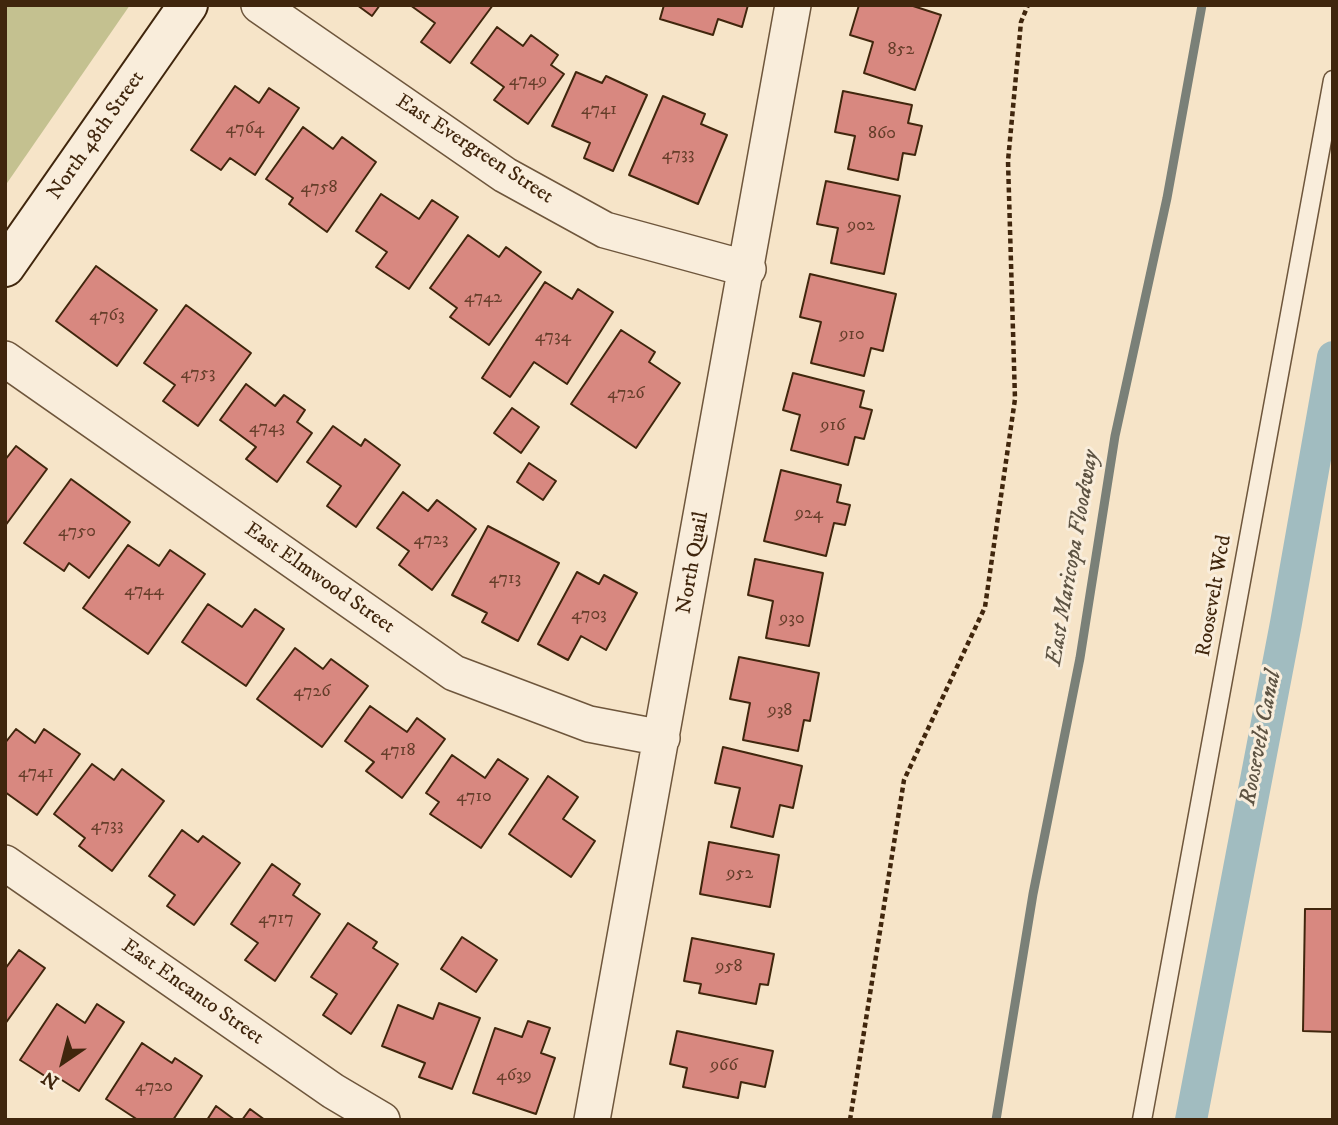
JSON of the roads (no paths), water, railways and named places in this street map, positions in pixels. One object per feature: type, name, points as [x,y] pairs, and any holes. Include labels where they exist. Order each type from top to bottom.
[{"type":"street","name":"North 48th Street","points":[[5,267],[188,5]]},
{"type":"street","name":"East Evergreen Street","points":[[259,5],[505,175],[605,230],[747,269]]},
{"type":"street","name":"North Quail","points":[[592,1120],[793,5]]},
{"type":"street","name":"East Elmwood Street","points":[[5,359],[454,673],[589,724],[662,738]]},
{"type":"street","name":"East Encanto Street","points":[[5,863],[333,1091],[382,1120]]},
{"type":"lane","name":"Roosevelt Wcd","points":[[1142,1120],[1333,80]]},
{"type":"waterway","name":"East Maricopa Floodway","points":[[996,1120],[1033,894],[1080,658],[1115,436],[1167,198],[1202,5]]},
{"type":"waterway","name":"Roosevelt Canal","points":[[1191,1120],[1286,623],[1333,357]]}]
